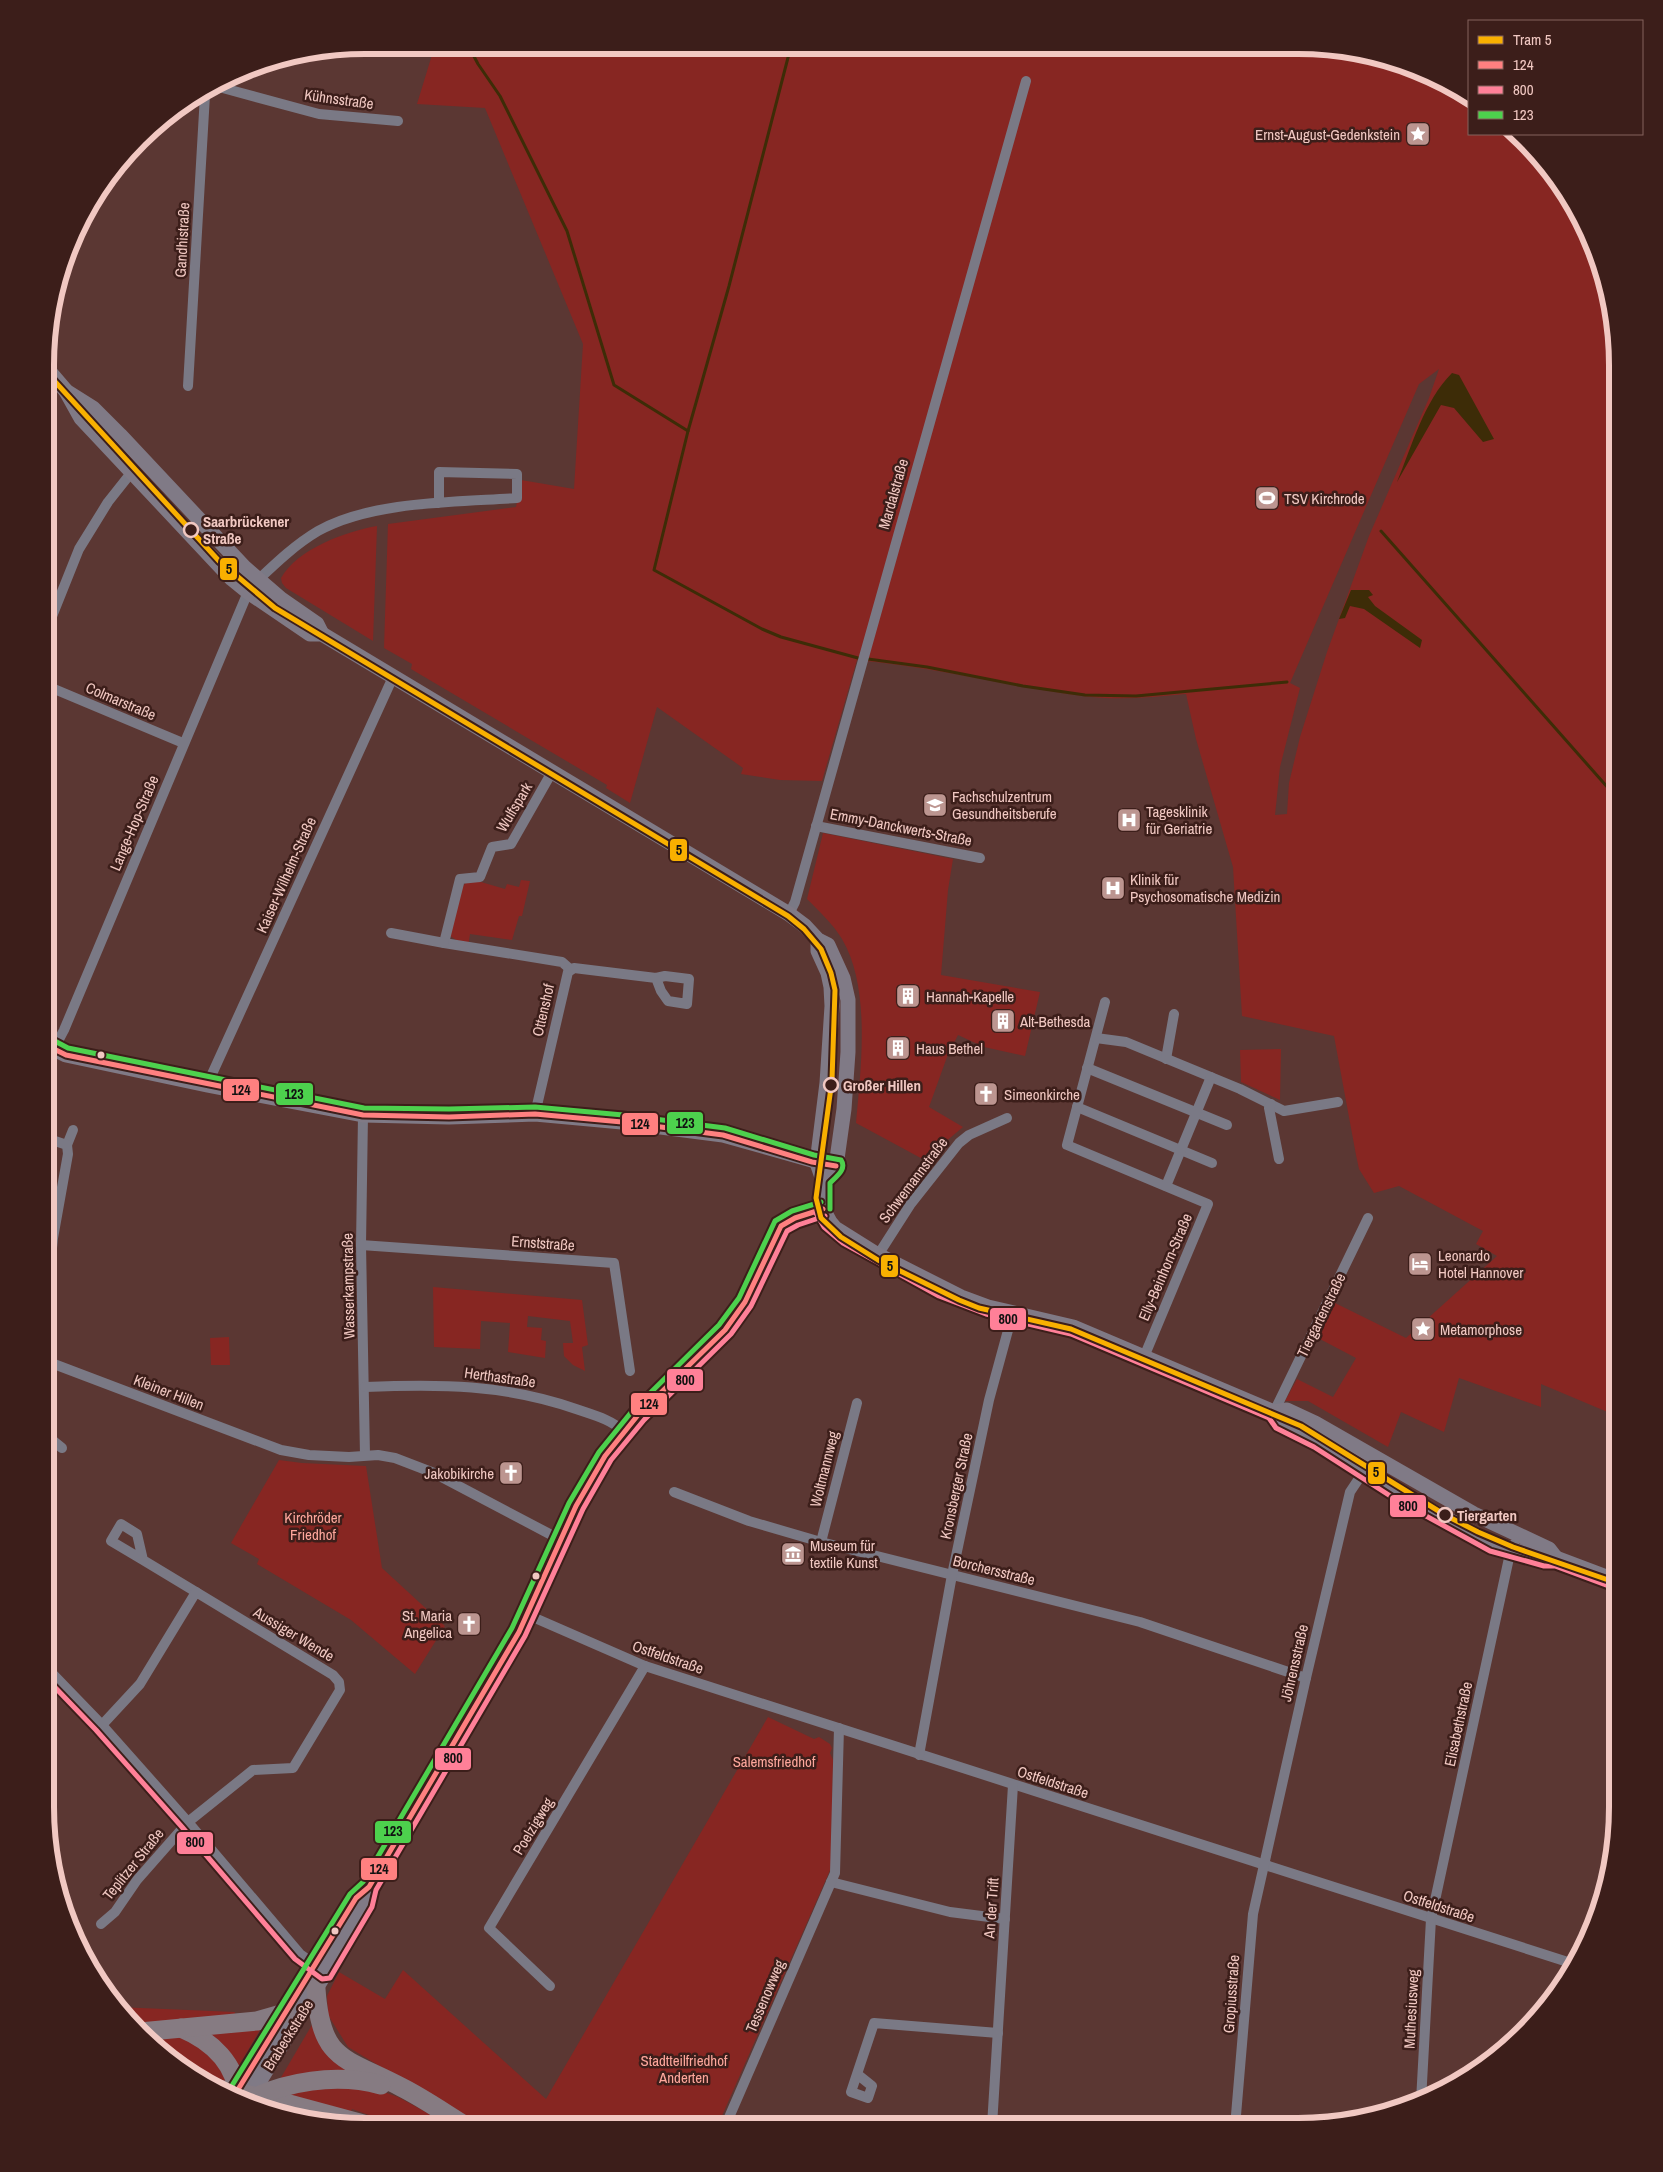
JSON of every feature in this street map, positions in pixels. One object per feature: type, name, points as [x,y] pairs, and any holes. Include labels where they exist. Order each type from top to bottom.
[{"type":"highway","points":[[316,1989],[319,2018],[323,2032],[334,2049],[352,2063],[403,2087],[452,2118]]},
{"type":"highway","points":[[149,2031],[257,2021],[285,2013]]},
{"type":"highway","points":[[181,2028],[213,2046],[221,2055],[241,2093]]},
{"type":"highway","points":[[247,2095],[303,2082],[348,2080],[387,2087],[430,2105]]},
{"type":"highway","points":[[248,2096],[339,2117]]},
{"type":"main road","points":[[54,377],[66,391],[81,418],[206,553],[248,592],[310,634],[322,634],[789,914],[805,926],[818,940],[828,945],[834,954],[843,978],[848,1000],[848,1052],[844,1109],[836,1166],[823,1180]]},
{"type":"main road","points":[[66,391],[93,408],[258,580],[317,624],[322,634]]},
{"type":"main road","points":[[248,592],[258,580]]},
{"type":"main road","points":[[818,940],[818,951],[828,973],[831,986],[832,1006],[827,1082],[817,1163],[823,1180],[823,1209],[835,1228],[878,1255],[960,1297],[1073,1327],[1274,1412],[1287,1410],[1315,1423],[1459,1505],[1515,1543],[1545,1559],[1556,1558],[1609,1578]]},
{"type":"main road","points":[[54,1049],[66,1055],[207,1086],[363,1115],[449,1117],[535,1114],[701,1131],[723,1135],[817,1163],[836,1166]]},
{"type":"main road","name":"Brabeckstraße","points":[[244,2094],[285,2013],[320,1968],[356,1898],[368,1887],[528,1614],[588,1482],[624,1431],[725,1330],[745,1302],[782,1226],[795,1218],[823,1209]]},
{"type":"main road","points":[[1274,1412],[1280,1422],[1318,1440],[1364,1471],[1443,1517],[1494,1544],[1515,1543]]},
{"type":"main road","name":"Brabeckstraße","points":[[244,2094],[316,1989],[320,1968]]},
{"type":"street","name":"Mardalstraße","points":[[789,914],[796,902],[1026,81]]},
{"type":"street","name":"Kühnsstraße","points":[[223,88],[319,114],[398,121]]},
{"type":"street","name":"Gandhistraße","points":[[188,386],[205,98]]},
{"type":"street","points":[[258,580],[301,542],[320,530],[343,520],[375,512],[439,503],[517,498],[517,474],[439,472],[439,503]]},
{"type":"street","points":[[54,612],[79,549],[108,502],[132,473]]},
{"type":"street","name":"Lange-Hop-Straße","points":[[54,1041],[248,592]]},
{"type":"street","name":"Kaiser-Wilhelm-Straße","points":[[207,1086],[393,677]]},
{"type":"street","name":"Colmarstraße","points":[[54,689],[183,743]]},
{"type":"street","name":"Wulfspark","points":[[444,943],[460,879],[480,877],[492,846],[510,844],[552,772]]},
{"type":"street","name":"Emmy-Danckwerts-Straße","points":[[816,826],[980,858]]},
{"type":"street","points":[[391,933],[562,962],[570,969]]},
{"type":"street","name":"Ottenshof","points":[[535,1114],[570,969],[656,978]]},
{"type":"street","name":"Elly-Beinhorn-Straße","points":[[1105,1002],[1067,1145],[1208,1204],[1144,1357]]},
{"type":"street","points":[[1166,1059],[1174,1014]]},
{"type":"street","points":[[1096,1038],[1126,1042],[1211,1077],[1284,1111],[1338,1102]]},
{"type":"street","points":[[1088,1068],[1227,1125]]},
{"type":"street","points":[[1166,1186],[1211,1077]]},
{"type":"street","points":[[1271,1104],[1269,1108],[1279,1159]]},
{"type":"street","points":[[1077,1107],[1212,1163]]},
{"type":"street","name":"Wasserkampstraße","points":[[363,1115],[362,1246],[365,1455]]},
{"type":"street","name":"Schwemannstraße","points":[[878,1255],[910,1205],[959,1143],[970,1135],[1007,1118]]},
{"type":"street","points":[[54,1232],[68,1154],[67,1145],[73,1130]]},
{"type":"street","points":[[54,1141],[67,1145]]},
{"type":"street","name":"Tiergartenstraße","points":[[1274,1412],[1368,1218]]},
{"type":"street","name":"Ernststraße","points":[[362,1246],[614,1263],[630,1371]]},
{"type":"street","name":"Kronsberger Straße","points":[[918,1755],[952,1575],[989,1400],[1013,1312]]},
{"type":"street","name":"Kleiner Hillen","points":[[54,1365],[264,1445],[309,1454],[349,1457],[378,1455],[395,1458],[434,1473],[561,1540]]},
{"type":"street","name":"Herthastraße","points":[[365,1387],[432,1384],[494,1388],[554,1402],[614,1423],[624,1431]]},
{"type":"street","name":"Woltmannweg","points":[[821,1542],[856,1403]]},
{"type":"street","points":[[54,1442],[62,1448]]},
{"type":"street","name":"Jöhrensstraße","points":[[1263,1865],[1350,1492],[1364,1471]]},
{"type":"street","name":"Borchersstraße","points":[[674,1492],[748,1521],[821,1542],[1140,1622],[1306,1678]]},
{"type":"street","name":"Elisabethstraße","points":[[1432,1919],[1515,1543]]},
{"type":"street","name":"Aussiger Wende","points":[[143,1560],[333,1675],[340,1682],[340,1690],[293,1768],[252,1770],[188,1822]]},
{"type":"street","points":[[102,1725],[140,1684],[196,1592]]},
{"type":"street","name":"Ostfeldstraße","points":[[528,1614],[645,1666],[1568,1962]]},
{"type":"street","name":"Poelzigweg","points":[[550,1986],[489,1928],[645,1666]]},
{"type":"street","points":[[54,1679],[102,1725],[188,1822],[300,1954],[320,1968]]},
{"type":"street","name":"Tessenowweg","points":[[729,2118],[835,1873],[839,1728]]},
{"type":"street","name":"An der Trift","points":[[993,2118],[1014,1785]]},
{"type":"street","name":"Teplitzer Straße","points":[[101,1924],[114,1912],[147,1868],[188,1822]]},
{"type":"street","name":"Gropiusstraße","points":[[1236,2118],[1253,1914],[1263,1865]]},
{"type":"street","points":[[831,1882],[950,1912],[1005,1919]]},
{"type":"street","name":"Muthesiusweg","points":[[1421,2093],[1432,1919]]},
{"type":"street","points":[[857,2074],[874,2023],[998,2034]]},
{"type":"green space","points":[[432,54],[1318,54],[1379,64],[1417,77],[1454,95],[1468,104],[1468,135],[1507,135],[1545,175],[1568,209],[1586,246],[1599,284],[1609,345],[1609,1413],[1541,1384],[1541,1407],[1459,1378],[1444,1432],[1401,1412],[1388,1447],[1308,1401],[1285,1401],[1297,1379],[1333,1397],[1356,1358],[1318,1338],[1335,1303],[1406,1338],[1497,1256],[1476,1244],[1483,1231],[1399,1186],[1374,1193],[1359,1169],[1334,1036],[1242,1016],[1233,867],[1196,739],[1186,694],[1134,698],[1096,697],[1055,692],[914,667],[857,660],[822,781],[780,780],[741,774],[743,768],[657,707],[630,803],[606,788],[607,785],[411,669],[412,664],[384,648],[388,524],[516,507],[521,480],[574,489],[583,344],[485,108],[417,104]],"holes":[[[1439,369],[1429,398],[1369,536],[1327,652],[1300,737],[1289,783],[1287,814],[1275,815],[1280,767],[1300,688],[1290,683],[1419,384]]]},
{"type":"green space","points":[[377,526],[373,641],[286,588],[281,578],[288,568],[310,550],[338,537]]},
{"type":"green space","points":[[823,833],[953,859],[948,890],[941,975],[1040,992],[1025,1056],[984,1047],[958,1035],[947,1057],[929,1107],[963,1127],[944,1143],[930,1163],[856,1123],[862,1028],[857,981],[851,959],[842,939],[830,923],[807,899]]},
{"type":"green space","points":[[521,880],[530,881],[522,916],[519,916],[512,940],[470,934],[468,947],[450,936],[460,890],[467,881],[481,882],[505,889],[507,884],[519,887]]},
{"type":"green space","points":[[1281,1049],[1280,1100],[1241,1082],[1240,1050]]},
{"type":"green space","points":[[433,1287],[582,1300],[588,1345],[582,1347],[585,1371],[573,1365],[564,1356],[563,1343],[573,1343],[570,1321],[528,1316],[527,1327],[542,1328],[541,1340],[546,1341],[545,1358],[508,1352],[510,1323],[481,1321],[480,1349],[434,1347]]},
{"type":"green space","points":[[229,1337],[230,1365],[211,1365],[210,1338]]},
{"type":"green space","name":"Kirchröder Friedhof","points":[[279,1460],[366,1466],[382,1568],[445,1626],[415,1674],[351,1620],[257,1564],[259,1559],[231,1543]]},
{"type":"green space","points":[[768,1717],[814,1739],[819,1737],[830,1744],[832,1748],[830,1753],[833,1760],[831,1868],[721,2118],[465,2118],[348,2047],[328,2015],[327,1996],[339,1972],[385,1999],[403,1970],[546,2099]]},
{"type":"green space","points":[[127,2007],[235,2012],[234,2016],[142,2024]]},
{"type":"green space","points":[[316,2018],[357,2070],[276,2086]]},
{"type":"green space","points":[[263,2025],[237,2069],[200,2031]]},
{"type":"green space","points":[[157,2038],[185,2038],[213,2054],[226,2081],[224,2085],[192,2066]]},
{"type":"green space","points":[[329,2085],[384,2092],[398,2097],[437,2118],[377,2118],[352,2109],[349,2118],[324,2116],[269,2103],[272,2099]]},
{"type":"shaded area","points":[[1452,373],[1459,375],[1494,439],[1483,442],[1454,408],[1441,405],[1397,482],[1426,410],[1442,384]]},
{"type":"shaded area","points":[[1351,590],[1369,590],[1373,595],[1368,597],[1375,606],[1422,640],[1420,648],[1364,609],[1350,606],[1345,618],[1339,619]]},
{"type":"waterway","points":[[473,54],[500,96],[567,231],[614,385],[688,431]]},
{"type":"waterway","points":[[789,54],[729,286],[688,431],[654,570],[762,629],[781,637],[858,658]]},
{"type":"waterway","points":[[1381,531],[1609,789]]},
{"type":"waterway","points":[[868,659],[927,667],[1023,686],[1085,695],[1136,696],[1287,682]]},
{"type":"tram line","name":"5","points":[[54,381],[219,561],[275,608],[788,916],[804,929],[821,949],[831,973],[835,990],[832,1080],[816,1198],[821,1218],[841,1237],[878,1260],[959,1300],[979,1308],[1071,1329],[1301,1426],[1445,1515],[1478,1532],[1513,1547],[1609,1580]]},
{"type":"transit line","name":"123","points":[[54,1041],[68,1048],[364,1108],[535,1107],[623,1115],[725,1128],[814,1155],[841,1160],[843,1163],[842,1169],[830,1183],[830,1209]]},
{"type":"transit line","name":"124","points":[[54,1049],[66,1055],[363,1115],[449,1117],[535,1114],[622,1122],[723,1135],[812,1162],[836,1166]]},
{"type":"transit line","name":"123","points":[[231,2088],[350,1894],[363,1882],[512,1628],[569,1503],[599,1452],[633,1410],[719,1325],[739,1298],[775,1221],[792,1211],[821,1202]]},
{"type":"transit line","name":"124","points":[[237,2091],[356,1898],[369,1887],[519,1632],[576,1506],[605,1456],[638,1415],[725,1330],[745,1302],[781,1226],[795,1218],[823,1209]]},
{"type":"transit line","name":"800","points":[[816,1213],[824,1227],[843,1243],[939,1296],[986,1314],[1071,1334],[1269,1418],[1276,1428],[1314,1447],[1395,1499],[1490,1551],[1544,1566],[1555,1566],[1609,1586]]},
{"type":"transit line","name":"800","points":[[54,1686],[96,1730],[182,1827],[295,1959],[322,1979],[330,1978],[372,1907],[376,1890],[525,1636],[583,1509],[611,1460],[644,1420],[731,1334],[751,1306],[787,1231],[798,1225],[825,1216]]},
{"type":"place","name":"Ernst-August-Gedenkstein","points":[[1418,134]]},
{"type":"place","name":"TSV Kirchrode","points":[[1267,498]]},
{"type":"place","name":"Saarbrückener Straße","points":[[191,530]]},
{"type":"place","name":"Fachschulzentrum Gesundheitsberufe","points":[[935,805]]},
{"type":"place","name":"Tagesklinik für Geriatrie","points":[[1129,820]]},
{"type":"place","name":"Klinik für Psychosomatische Medizin","points":[[1113,888]]},
{"type":"place","name":"Hannah-Kapelle","points":[[908,996]]},
{"type":"place","name":"Alt-Bethesda","points":[[1003,1021]]},
{"type":"place","name":"Haus Bethel","points":[[898,1048]]},
{"type":"place","name":"Großer Hillen","points":[[831,1085]]},
{"type":"place","name":"Simeonkirche","points":[[986,1094]]},
{"type":"place","name":"Leonardo Hotel Hannover","points":[[1420,1264]]},
{"type":"place","name":"Metamorphose","points":[[1423,1329]]},
{"type":"place","name":"Jakobikirche","points":[[511,1473]]},
{"type":"place","name":"Tiergarten","points":[[1445,1515]]},
{"type":"place","name":"Museum für textile Kunst","points":[[793,1554]]},
{"type":"place","name":"St. Maria Angelica","points":[[469,1624]]},
{"type":"park label","name":"Salemsfriedhof","points":[[774,1761]]},
{"type":"park label","name":"Stadtteilfriedhof Anderten","points":[[684,2068]]}]
